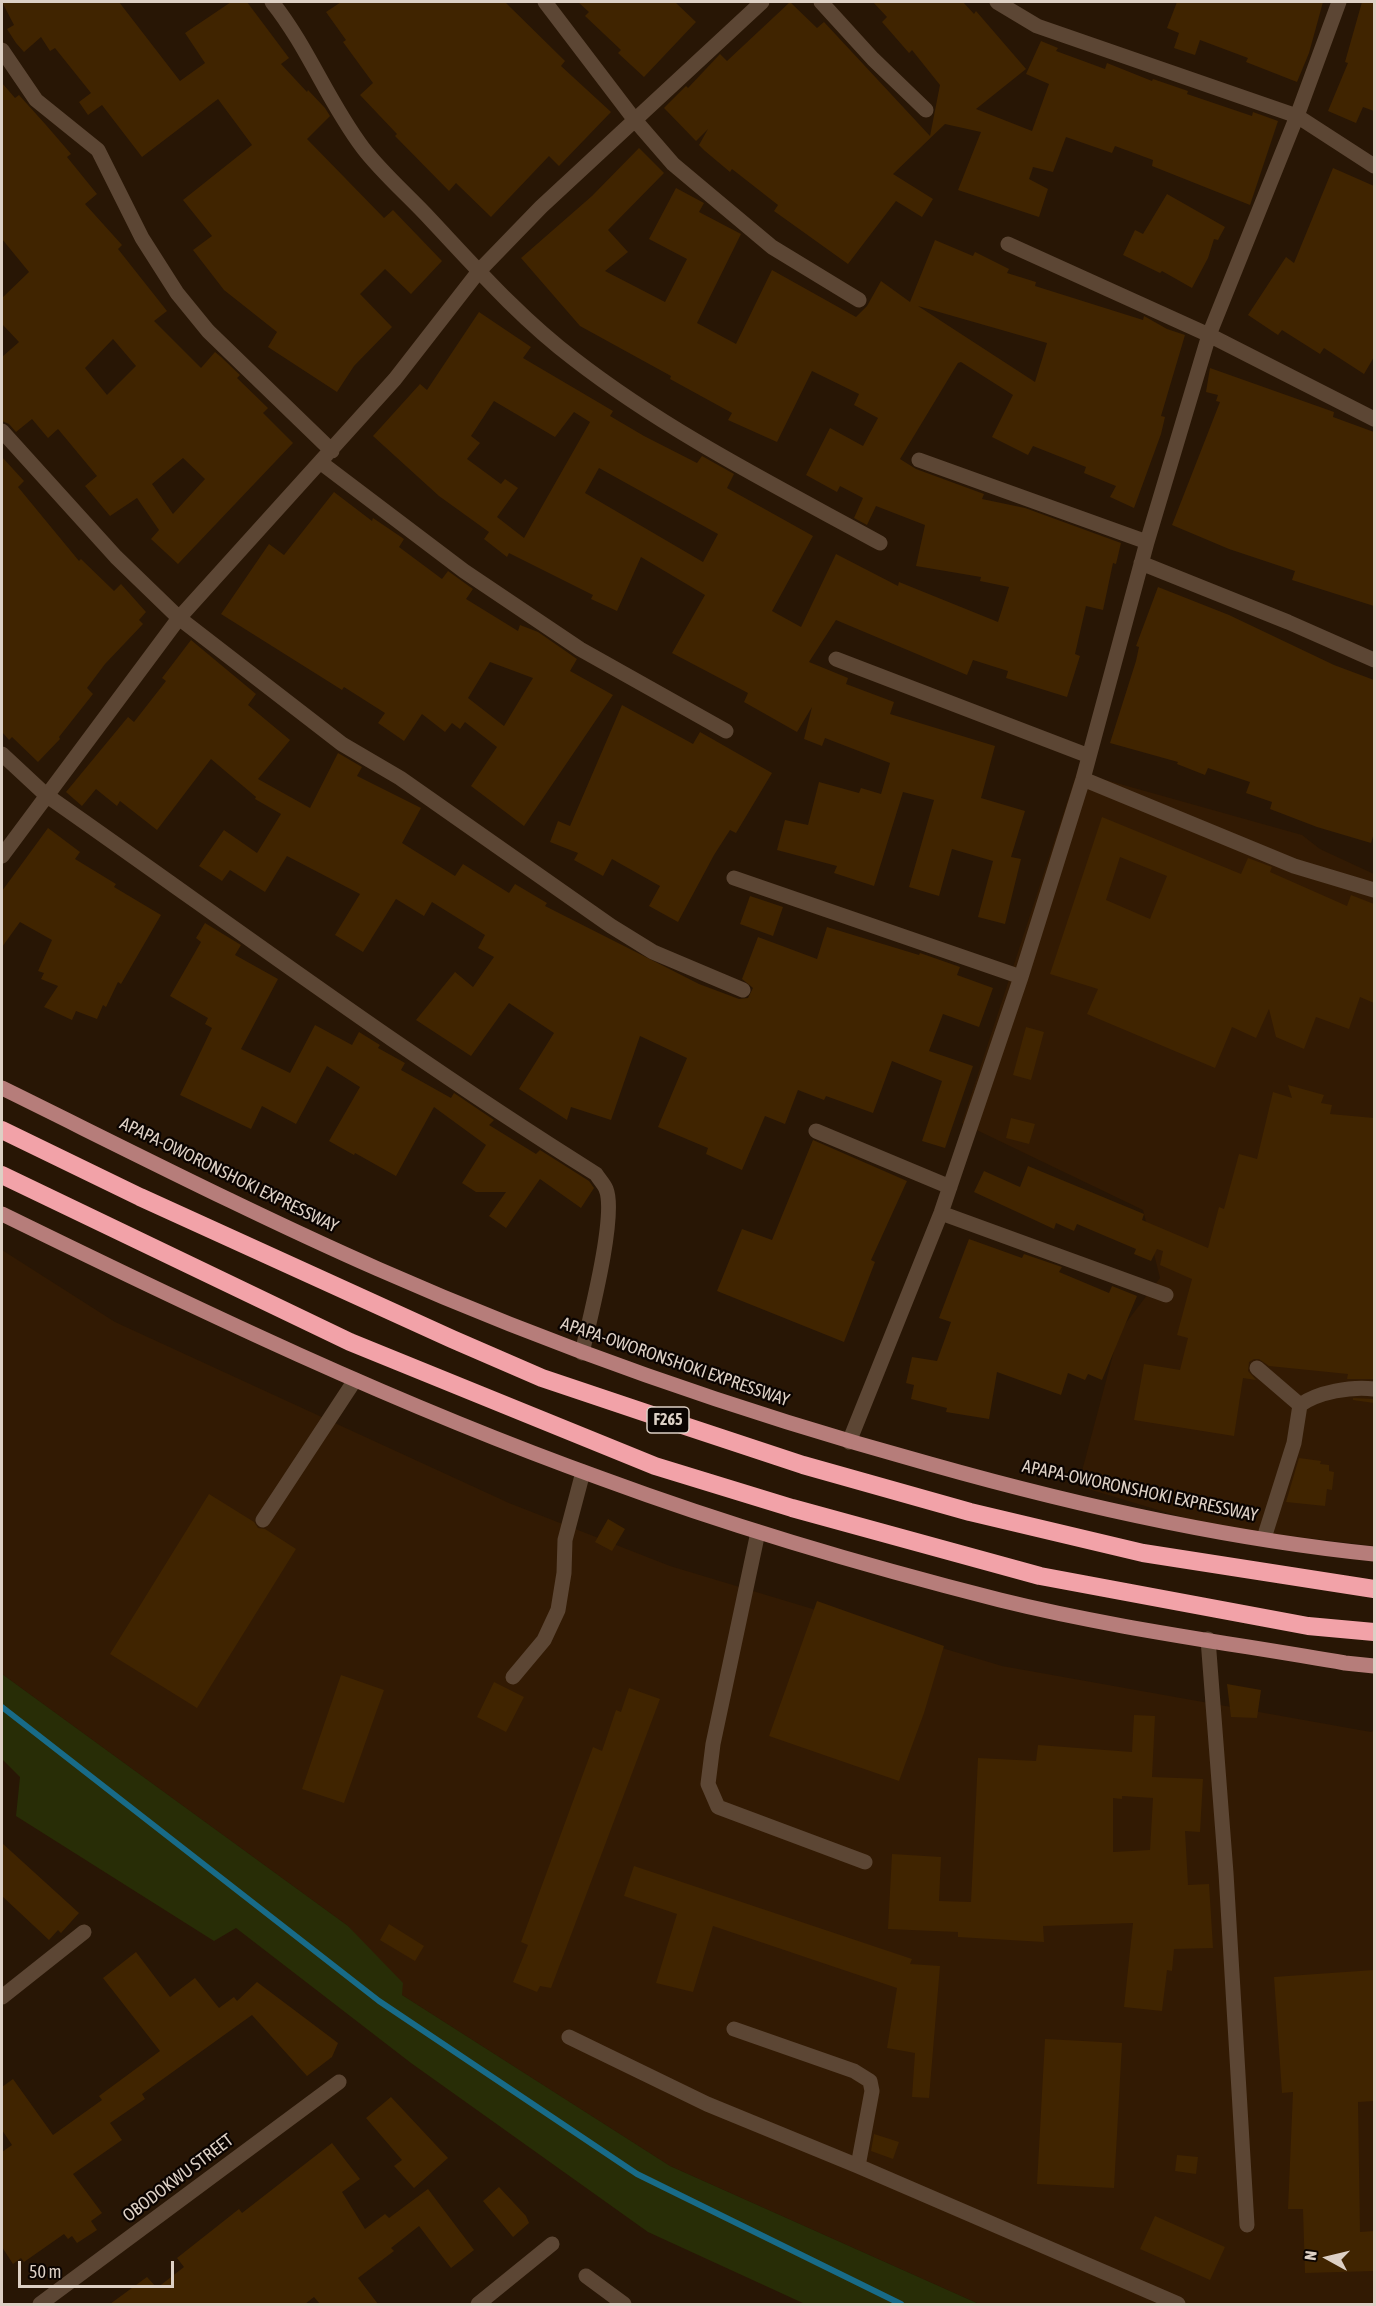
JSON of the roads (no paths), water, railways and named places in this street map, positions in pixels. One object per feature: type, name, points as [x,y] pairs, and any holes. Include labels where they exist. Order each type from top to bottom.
[{"type":"highway","name":"F265","points":[[2,1130],[140,1197],[462,1344],[542,1378],[803,1465],[914,1497],[1143,1553],[1374,1589]]},
{"type":"highway","points":[[2,1175],[350,1342],[656,1466],[792,1509],[1040,1576],[1308,1626],[1374,1632]]},
{"type":"main road","name":"APAPA-OWORONSHOKI EXPRESSWAY","points":[[2,1088],[376,1268],[582,1353],[708,1398],[849,1442],[992,1482],[1128,1514],[1295,1546],[1374,1554]]},
{"type":"main road","points":[[2,1214],[157,1289],[355,1380],[583,1472],[758,1532],[1000,1600],[1102,1622],[1345,1663],[1374,1665]]},
{"type":"street","points":[[272,2],[291,26],[363,148],[479,271],[572,358],[624,395],[709,449],[880,543]]},
{"type":"street","points":[[546,2],[634,118],[673,164],[772,247],[859,300]]},
{"type":"street","points":[[2,856],[179,618],[395,379],[479,271],[634,118],[697,64],[762,2]]},
{"type":"street","points":[[821,2],[873,59],[927,110]]},
{"type":"street","points":[[997,2],[1037,26],[1297,116],[1374,166]]},
{"type":"street","points":[[849,1442],[941,1213],[1021,977],[1083,779],[1141,563],[1209,335],[1297,116],[1338,2]]},
{"type":"street","points":[[2,50],[36,100],[98,150],[141,238],[177,293],[208,331],[332,451]]},
{"type":"street","points":[[1008,244],[1209,335],[1374,419]]},
{"type":"street","points":[[2,432],[116,557],[179,618],[342,744],[400,778],[611,926],[653,952],[743,990]]},
{"type":"street","points":[[919,460],[1147,542]]},
{"type":"street","points":[[320,462],[464,571],[580,649],[726,731]]},
{"type":"street","points":[[1141,563],[1288,622],[1374,660]]},
{"type":"street","points":[[836,659],[1089,756]]},
{"type":"street","points":[[2,754],[46,795],[348,1011],[492,1109],[596,1174],[607,1190],[609,1209],[600,1274],[582,1353]]},
{"type":"street","points":[[1083,779],[1294,866],[1374,890]]},
{"type":"street","points":[[734,878],[1021,977]]},
{"type":"street","points":[[816,1131],[950,1186]]},
{"type":"street","points":[[941,1213],[1166,1295]]},
{"type":"street","points":[[1257,1368],[1300,1405]]},
{"type":"street","points":[[263,1520],[355,1380]]},
{"type":"street","points":[[1264,1539],[1294,1443],[1300,1405],[1308,1399],[1358,1387],[1374,1389]]},
{"type":"street","points":[[513,1677],[544,1640],[558,1610],[564,1573],[565,1540],[583,1472]]},
{"type":"street","points":[[758,1532],[713,1744],[708,1784],[718,1807],[866,1862]]},
{"type":"street","points":[[1208,1639],[1226,1873],[1247,2225]]},
{"type":"street","points":[[2,1997],[84,1932]]},
{"type":"street","points":[[734,2029],[854,2071],[870,2081],[872,2091],[858,2166]]},
{"type":"street","points":[[569,2037],[707,2104],[858,2166],[1178,2304]]},
{"type":"street","name":"OBODOKWU STREET","points":[[40,2304],[339,2082]]},
{"type":"street","points":[[478,2304],[552,2244]]},
{"type":"street","points":[[586,2276],[624,2304]]},
{"type":"waterway","points":[[2,1707],[379,2001],[637,2174],[901,2304]]}]
